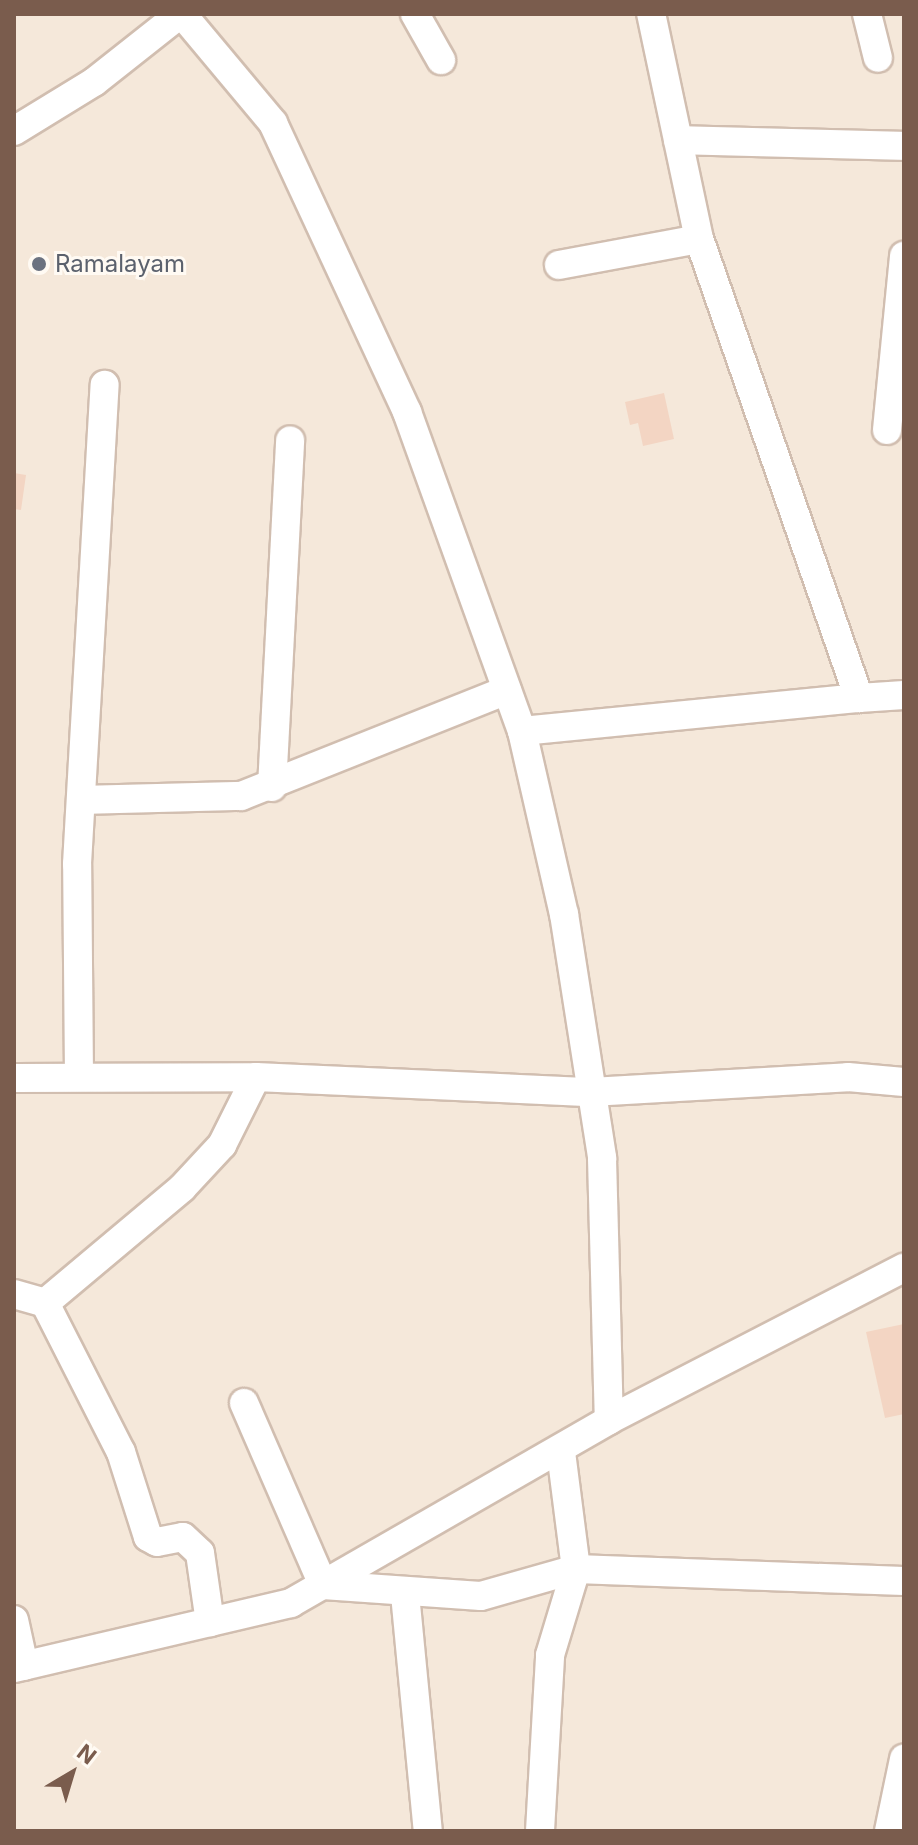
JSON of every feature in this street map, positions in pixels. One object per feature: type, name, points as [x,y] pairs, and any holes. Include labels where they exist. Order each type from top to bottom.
[{"type":"street","points":[[14,131],[94,82],[181,14],[273,123],[407,412],[522,731],[564,914],[602,1158],[609,1420]]},
{"type":"street","points":[[415,14],[441,60]]},
{"type":"street","points":[[651,14],[699,239],[859,698]]},
{"type":"street","points":[[867,14],[878,58]]},
{"type":"street","points":[[678,140],[904,146]]},
{"type":"street","points":[[559,265],[699,239]]},
{"type":"street","points":[[887,430],[904,256]]},
{"type":"street","points":[[79,1077],[77,864],[84,800],[105,385]]},
{"type":"street","points":[[272,787],[290,440]]},
{"type":"street","points":[[84,800],[241,796],[272,787],[507,690]]},
{"type":"street","points":[[522,731],[904,695]]},
{"type":"street","points":[[45,1303],[182,1188],[212,1156],[256,1077]]},
{"type":"street","points":[[14,1078],[256,1077],[591,1092],[848,1077],[904,1082]]},
{"type":"street","points":[[14,1620],[19,1667],[291,1603],[561,1452],[609,1420],[904,1268]]},
{"type":"street","points":[[14,1294],[45,1303],[121,1452],[148,1537],[157,1542],[183,1537],[200,1553],[210,1622]]},
{"type":"street","points":[[244,1403],[323,1585]]},
{"type":"street","points":[[540,1831],[550,1655],[576,1569],[561,1452]]},
{"type":"street","points":[[323,1585],[405,1594],[481,1596],[576,1569],[904,1581]]},
{"type":"street","points":[[405,1594],[428,1831]]},
{"type":"street","points":[[889,1831],[904,1759]]},
{"type":"shaded area","points":[[14,14],[904,14],[904,1831],[14,1831]]},
{"type":"building","points":[[664,393],[674,439],[643,446],[638,423],[630,425],[625,402]]},
{"type":"building","points":[[14,473],[26,475],[21,510],[14,509]]},
{"type":"building","points":[[904,1324],[904,1414],[885,1418],[866,1332]]},
{"type":"place","name":"Ramalayam","points":[[39,264]]}]
